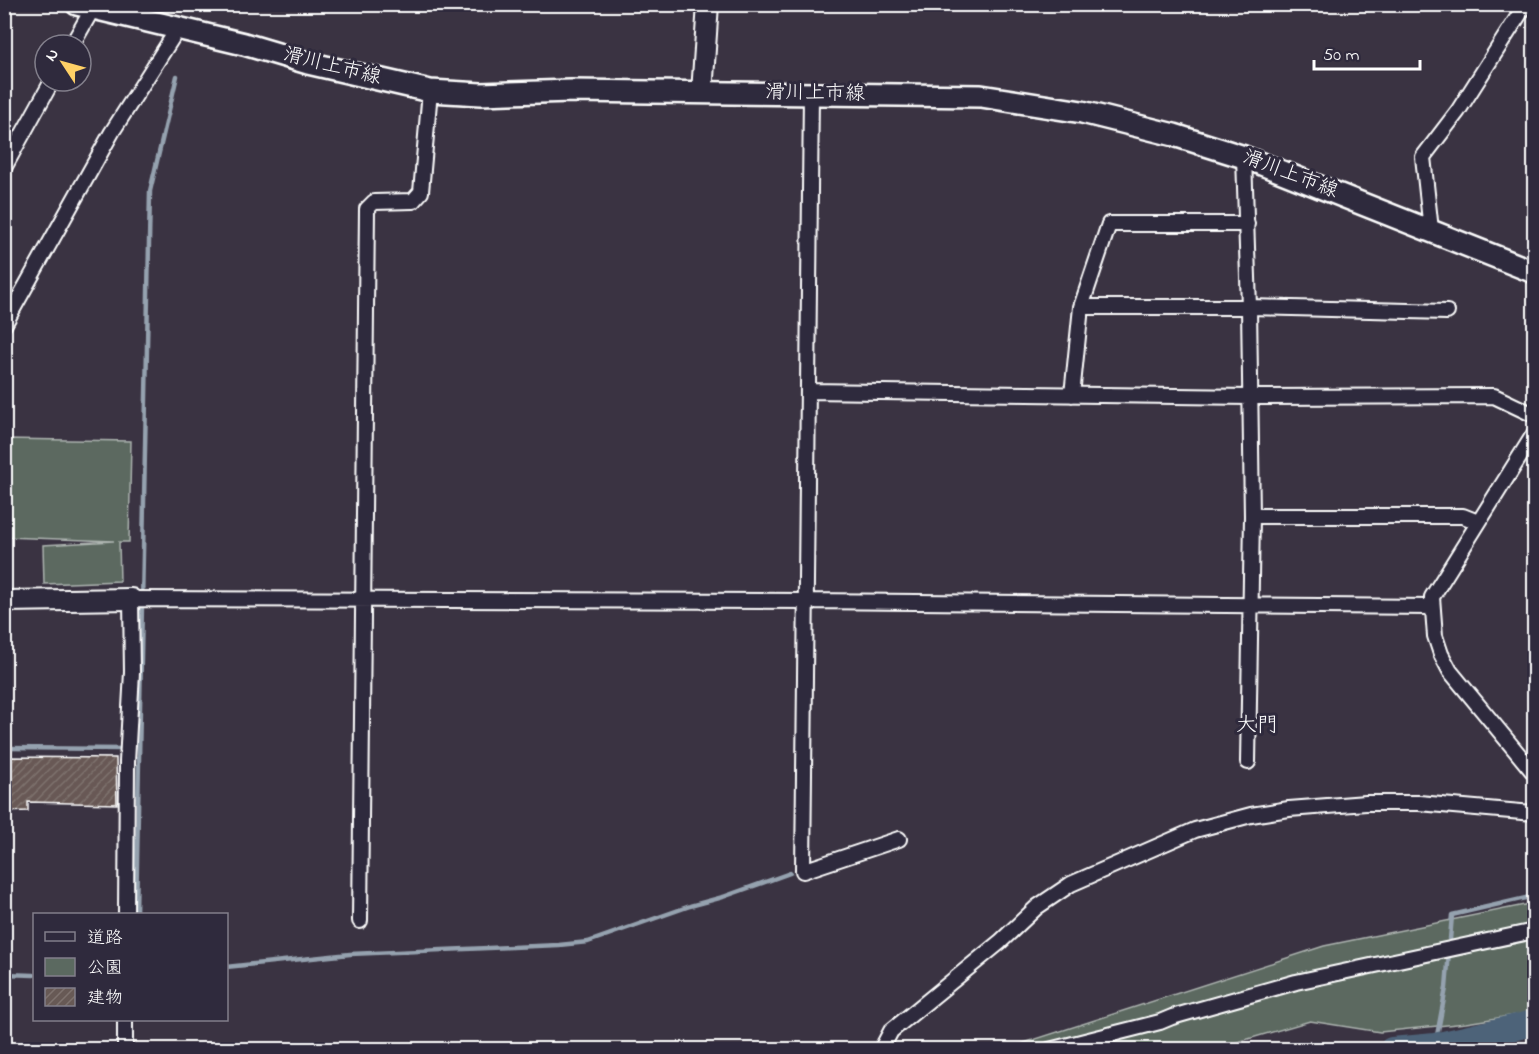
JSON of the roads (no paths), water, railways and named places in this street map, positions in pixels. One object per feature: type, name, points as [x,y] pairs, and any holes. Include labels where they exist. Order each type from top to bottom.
[{"type":"main road","name":"滑川上市線","points":[[85,7],[429,91],[481,94],[571,91],[981,96],[1082,112],[1244,157],[1534,272]]},
{"type":"street","points":[[702,93],[708,4]]},
{"type":"street","points":[[1431,230],[1423,157],[1458,111],[1526,4]]},
{"type":"street","points":[[76,33],[85,7]]},
{"type":"street","points":[[4,325],[112,132],[177,30]]},
{"type":"street","points":[[360,921],[367,209],[374,202],[413,201],[421,192],[429,91]]},
{"type":"street","points":[[4,168],[45,93]]},
{"type":"street","points":[[811,94],[803,871],[898,839]]},
{"type":"street","points":[[1244,157],[1252,516],[1248,762]]},
{"type":"street","points":[[1072,394],[1081,307],[1109,224],[1246,224]]},
{"type":"street","points":[[1081,307],[1249,307],[1447,312]]},
{"type":"street","points":[[809,391],[1250,397],[1494,396],[1534,415]]},
{"type":"street","points":[[1534,434],[1432,597],[1435,636],[1450,671],[1534,773]]},
{"type":"street","points":[[1252,516],[1463,516],[1478,522]]},
{"type":"street","points":[[126,913],[127,762],[132,672],[131,599]]},
{"type":"street","points":[[4,601],[363,599],[1432,607]]},
{"type":"street","points":[[881,1050],[891,1031],[1000,942],[1037,908],[1071,884],[1195,830],[1251,815],[1289,809],[1366,803],[1419,802],[1534,813]]},
{"type":"street","points":[[1049,1050],[1160,1022],[1296,982],[1534,931]]},
{"type":"street","points":[[125,1021],[125,1050]]},
{"type":"waterway","points":[[136,913],[150,191],[177,76]]},
{"type":"waterway","points":[[4,748],[126,749]]},
{"type":"waterway","points":[[228,967],[350,954],[588,942],[790,873]]},
{"type":"waterway","points":[[1435,1046],[1446,988],[1452,915],[1534,896]]},
{"type":"waterway","points":[[4,974],[33,975]]},
{"type":"waterway","points":[[1392,1050],[1435,1046],[1534,1023]]},
{"type":"district","name":"大門","points":[[1257,726]]}]
